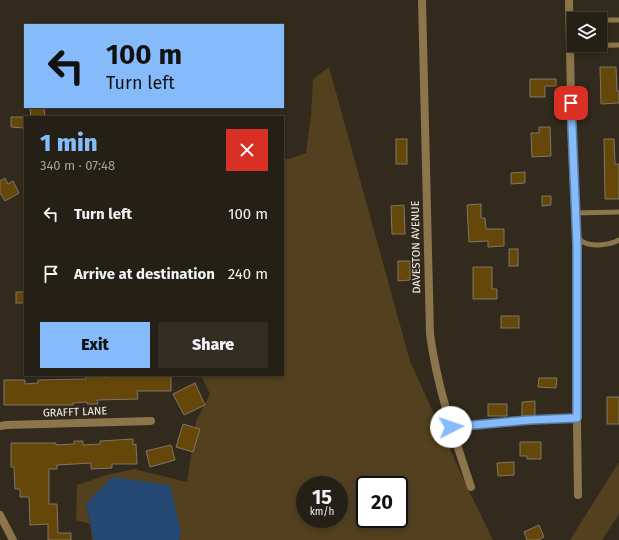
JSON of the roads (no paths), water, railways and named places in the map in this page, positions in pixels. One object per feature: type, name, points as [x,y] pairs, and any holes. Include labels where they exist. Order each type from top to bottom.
[{"type":"street","name":"DAVESTON AVENUE","points":[[422,0],[430,334],[433,362],[438,383],[471,487]]},
{"type":"street","points":[[569,0],[569,12]]},
{"type":"street","points":[[570,52],[572,147],[577,245],[578,495]]},
{"type":"street","name":"GRAFFT LANE","points":[[0,426],[151,420]]},
{"type":"street","points":[[0,515],[13,540]]},
{"type":"lane","points":[[607,20],[619,20]]},
{"type":"lane","points":[[607,45],[619,45]]},
{"type":"lane","points":[[575,213],[619,212]]},
{"type":"lane","points":[[576,234],[584,242],[600,245],[613,244],[619,240]]},
{"type":"lane","points":[[451,427],[529,420],[577,418]]},
{"type":"water","points":[[112,477],[170,485],[181,532],[179,540],[94,540],[86,504]]}]
